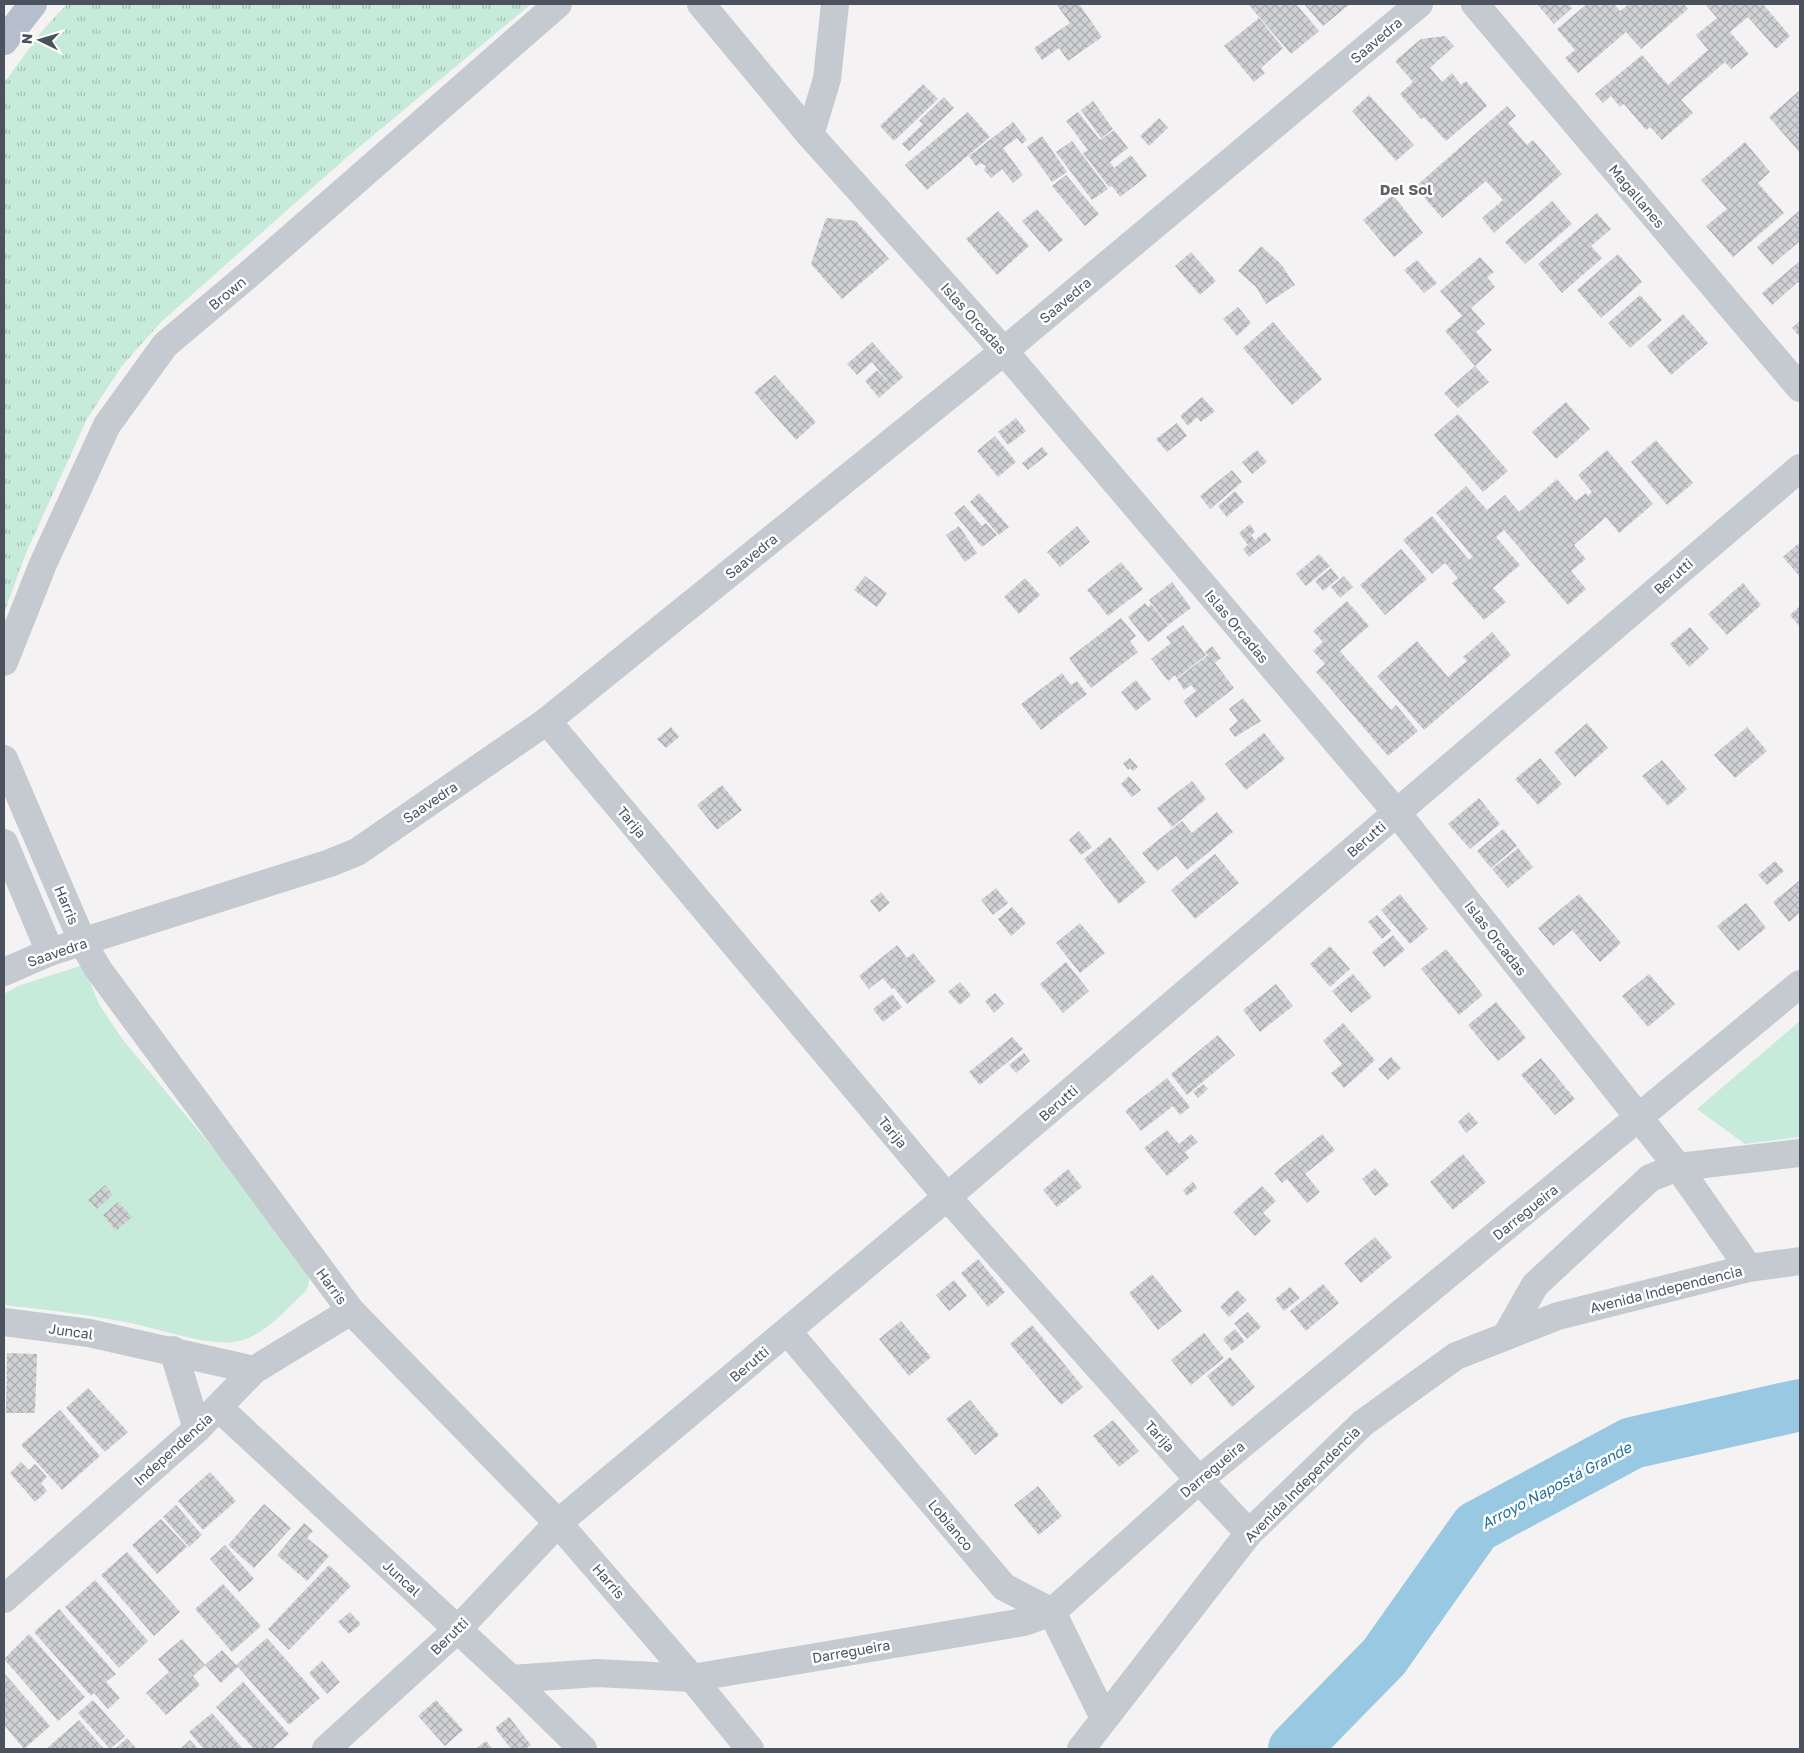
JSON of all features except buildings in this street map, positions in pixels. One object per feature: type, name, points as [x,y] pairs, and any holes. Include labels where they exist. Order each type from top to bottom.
[{"type":"main road","points":[[4,41],[33,4]]},
{"type":"street","name":"Brown","points":[[4,662],[43,564],[107,425],[165,345],[558,4]]},
{"type":"street","name":"Islas Orcadas","points":[[701,4],[810,135],[1004,352],[1397,813],[1678,1167],[1748,1268]]},
{"type":"street","points":[[810,135],[827,78],[835,4]]},
{"type":"street","name":"Saavedra","points":[[4,972],[50,952],[330,863],[357,852],[547,721],[1004,352],[1419,4]]},
{"type":"street","name":"Magallanes","points":[[1474,4],[1800,388]]},
{"type":"street","name":"Berutti","points":[[326,1749],[458,1629],[558,1523],[947,1197],[1800,468]]},
{"type":"street","name":"Tarija","points":[[547,721],[947,1197],[1198,1480],[1250,1533]]},
{"type":"street","name":"Harris","points":[[4,759],[83,943],[98,969],[351,1311],[558,1523],[692,1678],[750,1749]]},
{"type":"street","points":[[4,843],[50,952]]},
{"type":"street","name":"Darregueira","points":[[511,1679],[597,1673],[692,1678],[1024,1622],[1052,1612],[1198,1480],[1639,1119],[1800,984]]},
{"type":"street","points":[[1506,1336],[1534,1285],[1650,1178],[1678,1167],[1800,1153]]},
{"type":"street","name":"Avenida Independencia","points":[[1081,1749],[1250,1533],[1363,1423],[1456,1356],[1558,1316],[1748,1268],[1800,1261]]},
{"type":"street","name":"Independencia","points":[[4,1599],[219,1408],[254,1370],[351,1311]]},
{"type":"street","name":"Juncal","points":[[4,1322],[89,1333],[173,1350],[254,1370]]},
{"type":"street","name":"Lobianco","points":[[788,1332],[1004,1587],[1052,1612]]},
{"type":"street","points":[[173,1350],[196,1429]]},
{"type":"street","name":"Juncal","points":[[219,1408],[458,1629],[583,1749]]},
{"type":"street","points":[[1052,1612],[1104,1718]]},
{"type":"green space","points":[[67,4],[531,4],[346,158],[161,322],[121,367],[87,419],[26,553],[4,613],[4,83],[42,31]]},
{"type":"green space","points":[[83,965],[99,1004],[123,1040],[306,1260],[309,1283],[306,1291],[277,1319],[261,1331],[243,1340],[219,1342],[189,1338],[119,1321],[4,1305],[4,994],[18,986]]},
{"type":"green space","points":[[1800,1021],[1800,1137],[1745,1144],[1697,1109]]},
{"type":"waterway","name":"Arroyo Napostá Grande","points":[[1294,1749],[1384,1657],[1476,1527],[1632,1443],[1800,1405]]},
{"type":"district","name":"Del Sol","points":[[1406,189]]}]
